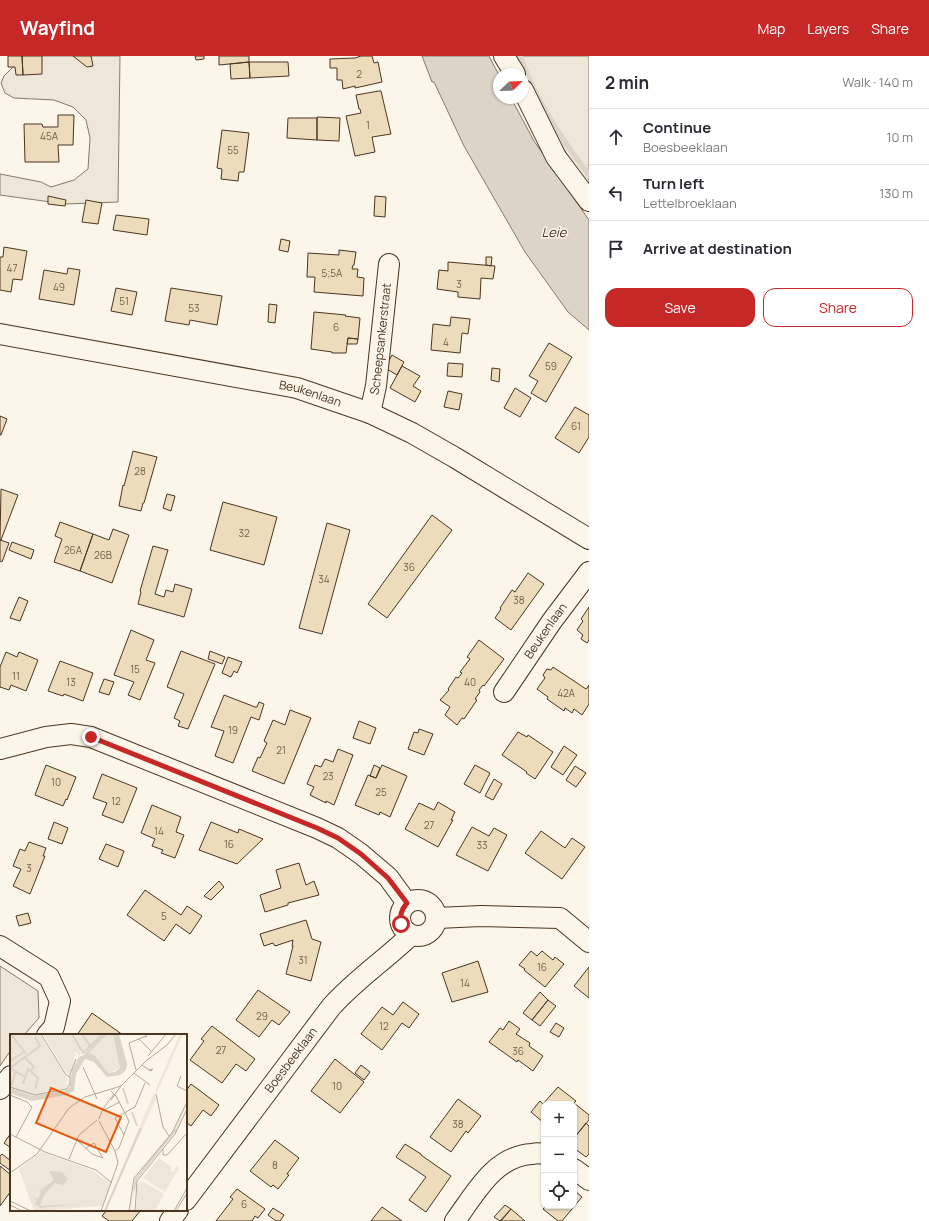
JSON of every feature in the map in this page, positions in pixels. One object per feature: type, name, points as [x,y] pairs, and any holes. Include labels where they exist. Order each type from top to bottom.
[{"type":"street","points":[[504,56],[511,68]]},
{"type":"street","points":[[529,102],[556,157],[589,201]]},
{"type":"street","name":"Scheepsankerstraat","points":[[370,413],[376,386],[389,264]]},
{"type":"street","name":"Beukenlaan","points":[[0,334],[297,388],[370,413],[412,433],[454,457],[589,539]]},
{"type":"street","name":"Beukenlaan","points":[[504,692],[552,621],[589,572]]},
{"type":"street","points":[[0,749],[46,737],[71,734],[91,737],[317,828],[338,838],[361,854],[388,878],[407,903]]},
{"type":"street","points":[[420,899],[432,905],[436,911],[437,918],[433,930],[423,936],[416,936],[410,935],[404,930],[401,924],[400,916],[402,909],[407,903],[420,899]]},
{"type":"street","points":[[437,918],[481,916],[560,918],[589,922]]},
{"type":"street","points":[[560,918],[589,942]]},
{"type":"street","name":"Boesbeeklaan","points":[[187,1199],[331,1007],[358,980],[392,953],[410,935]]},
{"type":"street","points":[[0,946],[49,977],[60,1002],[54,1027],[48,1034]]},
{"type":"street","points":[[0,1089],[10,1077]]},
{"type":"street","points":[[456,1221],[486,1178],[504,1162],[522,1154],[541,1153]]},
{"type":"street","points":[[577,1170],[589,1180]]},
{"type":"street","points":[[170,1221],[177,1211]]},
{"type":"shaded area","points":[[13,56],[120,56],[118,202],[65,204],[0,195],[0,174],[41,182],[51,187],[74,180],[88,169],[90,138],[86,120],[73,107],[54,100],[14,98],[5,93],[1,83],[4,76],[12,68]]},
{"type":"shaded area","points":[[512,56],[589,56],[589,188],[548,123],[529,88],[529,68],[518,68]]},
{"type":"shaded area","points":[[0,966],[38,991],[39,1018],[25,1034],[10,1034],[10,1051],[0,1066]]},
{"type":"water","name":"Leie","points":[[422,56],[489,56],[495,68],[493,68],[493,104],[514,104],[534,141],[589,220],[589,330],[568,312],[525,252],[464,146],[434,82],[432,82]]},
{"type":"building","points":[[8,56],[22,56],[23,75],[16,75],[15,67],[8,67]]},
{"type":"building","points":[[22,56],[42,56],[42,74],[23,75]]},
{"type":"building","points":[[73,56],[91,56],[93,66],[87,67]]},
{"type":"building","points":[[195,56],[204,56],[204,59],[196,60]]},
{"type":"building","points":[[219,56],[249,56],[249,62],[219,65]]},
{"type":"building","points":[[361,56],[372,56],[374,63],[378,62],[382,82],[343,89],[342,80],[337,80],[337,68],[330,68],[330,59],[355,58]]},
{"type":"building","points":[[249,62],[288,62],[289,76],[250,78]]},
{"type":"building","points":[[249,62],[250,78],[231,79],[230,64]]},
{"type":"building","points":[[381,91],[391,134],[372,137],[375,152],[355,156],[346,116],[361,113],[356,95]]},
{"type":"building","points":[[58,115],[74,115],[73,145],[58,145],[59,162],[25,162],[24,124],[42,124],[43,127],[58,127]]},
{"type":"building","points":[[317,117],[340,118],[339,141],[317,140]]},
{"type":"building","points":[[288,118],[317,118],[317,140],[287,138]]},
{"type":"building","points":[[222,130],[249,133],[244,172],[239,172],[238,181],[221,179],[222,169],[217,168]]},
{"type":"building","points":[[48,196],[66,200],[65,206],[48,204]]},
{"type":"building","points":[[375,196],[386,197],[385,217],[374,216]]},
{"type":"building","points":[[86,200],[102,203],[98,224],[82,222]]},
{"type":"building","points":[[116,215],[149,219],[147,235],[113,230]]},
{"type":"building","points":[[281,239],[290,241],[288,252],[279,250]]},
{"type":"building","points":[[4,247],[27,251],[22,280],[13,279],[11,292],[0,290],[0,257],[3,257]]},
{"type":"building","points":[[339,250],[356,252],[352,269],[358,269],[357,277],[364,278],[363,296],[314,292],[315,277],[307,277],[308,253],[339,255]]},
{"type":"building","points":[[486,257],[492,257],[491,266],[486,265]]},
{"type":"building","points":[[448,262],[495,266],[493,279],[481,278],[480,299],[458,297],[458,292],[437,289],[439,270],[448,271]]},
{"type":"building","points":[[68,268],[80,270],[74,305],[39,299],[44,270],[67,274]]},
{"type":"building","points":[[116,288],[137,292],[132,315],[111,311]]},
{"type":"building","points":[[171,288],[222,296],[217,325],[190,320],[189,325],[165,321]]},
{"type":"building","points":[[269,304],[277,305],[275,323],[268,322]]},
{"type":"building","points":[[314,312],[360,318],[358,339],[348,338],[346,353],[332,353],[311,349]]},
{"type":"building","points":[[451,317],[470,319],[468,334],[462,333],[460,353],[431,350],[433,324],[450,326]]},
{"type":"building","points":[[348,338],[358,339],[357,344],[347,344]]},
{"type":"building","points":[[549,343],[572,357],[546,402],[531,393],[538,381],[529,376]]},
{"type":"building","points":[[392,355],[404,362],[397,375],[385,368]]},
{"type":"building","points":[[448,363],[463,364],[462,377],[447,376]]},
{"type":"building","points":[[402,366],[420,376],[413,386],[421,391],[415,402],[390,388]]},
{"type":"building","points":[[492,368],[500,369],[499,382],[491,380]]},
{"type":"building","points":[[515,388],[531,398],[520,417],[504,408]]},
{"type":"building","points":[[448,391],[462,394],[459,410],[444,407]]},
{"type":"building","points":[[575,407],[589,415],[589,437],[579,453],[555,438]]},
{"type":"building","points":[[0,416],[7,419],[1,435],[0,435]]},
{"type":"building","points":[[133,451],[157,457],[141,511],[119,506],[123,485],[124,486]]},
{"type":"building","points":[[1,489],[18,495],[0,540]]},
{"type":"building","points":[[167,494],[175,496],[171,511],[163,508]]},
{"type":"building","points":[[223,502],[277,517],[264,565],[210,550]]},
{"type":"building","points":[[432,515],[452,530],[387,618],[368,604]]},
{"type":"building","points":[[60,522],[93,534],[80,571],[54,562],[62,539],[55,536]]},
{"type":"building","points":[[327,523],[350,530],[322,634],[299,628]]},
{"type":"building","points":[[113,529],[129,535],[112,583],[80,571],[93,534],[109,540]]},
{"type":"building","points":[[0,540],[9,543],[2,562],[0,561]]},
{"type":"building","points":[[12,542],[34,550],[31,559],[9,550]]},
{"type":"building","points":[[153,546],[168,550],[155,594],[164,597],[166,590],[173,592],[175,584],[192,589],[184,617],[138,604],[140,591]]},
{"type":"building","points":[[528,573],[544,584],[511,630],[495,618],[512,590],[515,592]]},
{"type":"building","points":[[19,597],[28,601],[20,621],[10,618]]},
{"type":"building","points":[[589,607],[589,640],[587,643],[581,639],[583,635],[577,630],[583,621],[581,619]]},
{"type":"building","points":[[131,630],[154,640],[146,660],[155,663],[140,700],[128,695],[134,682],[114,675]]},
{"type":"building","points":[[479,640],[504,659],[484,686],[483,685],[479,690],[480,692],[475,699],[477,700],[464,719],[462,718],[457,725],[445,715],[450,707],[440,700],[449,690],[448,689],[456,677],[458,678],[462,673],[460,672],[470,659],[467,657]]},
{"type":"building","points":[[181,651],[215,664],[188,729],[178,726],[180,721],[174,718],[184,694],[167,687]]},
{"type":"building","points":[[210,651],[225,657],[222,664],[208,659]]},
{"type":"building","points":[[6,652],[17,657],[19,652],[38,660],[26,691],[11,685],[9,690],[0,687],[0,667]]},
{"type":"building","points":[[228,657],[242,662],[237,673],[234,671],[231,677],[222,673]]},
{"type":"building","points":[[60,661],[93,673],[83,701],[64,694],[63,696],[48,691]]},
{"type":"building","points":[[553,667],[586,689],[589,685],[589,704],[582,715],[574,709],[572,713],[565,708],[564,711],[547,699],[548,697],[537,689],[545,678],[543,675],[547,669],[551,670]]},
{"type":"building","points":[[104,679],[114,682],[109,695],[99,692]]},
{"type":"building","points":[[224,695],[255,707],[257,707],[259,702],[264,704],[259,720],[251,717],[233,763],[215,756],[224,731],[211,727]]},
{"type":"building","points":[[290,710],[311,718],[284,784],[252,771],[258,757],[260,758],[267,743],[264,741],[273,720],[285,725]]},
{"type":"building","points":[[359,721],[376,728],[370,744],[353,738]]},
{"type":"building","points":[[419,729],[433,734],[424,755],[408,749],[414,732],[418,733]]},
{"type":"building","points":[[518,732],[527,737],[528,735],[553,752],[535,779],[502,755]]},
{"type":"building","points":[[564,746],[577,755],[563,775],[551,767]]},
{"type":"building","points":[[338,749],[353,755],[334,805],[326,801],[326,803],[310,795],[314,787],[307,784],[315,765],[321,767],[325,759],[333,762]]},
{"type":"building","points":[[46,765],[76,777],[63,806],[35,795]]},
{"type":"building","points":[[374,765],[380,768],[376,778],[370,776]]},
{"type":"building","points":[[382,765],[407,776],[390,817],[380,812],[379,815],[355,805],[368,775],[376,778]]},
{"type":"building","points":[[475,765],[490,773],[480,793],[464,784]]},
{"type":"building","points":[[575,766],[586,773],[576,787],[566,780]]},
{"type":"building","points":[[102,774],[137,788],[123,823],[102,815],[107,803],[93,798]]},
{"type":"building","points":[[494,779],[502,784],[493,800],[485,796]]},
{"type":"building","points":[[438,802],[455,812],[451,820],[453,820],[438,847],[405,829],[419,803],[434,810]]},
{"type":"building","points":[[152,805],[181,817],[176,832],[184,835],[175,858],[161,853],[163,850],[152,846],[155,839],[141,833]]},
{"type":"building","points":[[54,822],[68,828],[62,844],[48,839]]},
{"type":"building","points":[[211,822],[238,833],[239,829],[263,839],[237,864],[199,850]]},
{"type":"building","points":[[472,827],[489,836],[494,828],[507,835],[488,871],[456,855]]},
{"type":"building","points":[[541,831],[565,848],[572,838],[585,847],[562,879],[525,853]]},
{"type":"building","points":[[29,842],[46,848],[43,856],[45,856],[30,894],[13,886],[21,869],[13,866],[20,849],[25,851]]},
{"type":"building","points":[[106,844],[124,851],[118,867],[99,859]]},
{"type":"building","points":[[299,863],[306,885],[314,881],[319,895],[288,903],[288,905],[265,912],[260,895],[281,888],[276,870]]},
{"type":"building","points":[[219,881],[224,887],[211,900],[204,896]]},
{"type":"building","points":[[145,890],[181,915],[187,906],[202,916],[190,934],[176,924],[164,941],[127,915]]},
{"type":"building","points":[[28,913],[31,923],[19,926],[16,916]]},
{"type":"building","points":[[306,920],[312,939],[321,942],[311,981],[286,974],[293,946],[293,940],[275,946],[273,943],[264,946],[260,934]]},
{"type":"building","points":[[531,951],[537,956],[542,951],[553,960],[555,957],[564,964],[545,987],[519,965]]},
{"type":"building","points":[[478,961],[488,992],[452,1002],[442,973]]},
{"type":"building","points":[[589,967],[589,998],[574,986]]},
{"type":"building","points":[[258,990],[290,1012],[279,1025],[272,1020],[259,1037],[236,1020]]},
{"type":"building","points":[[540,992],[548,1000],[532,1020],[523,1013]]},
{"type":"building","points":[[548,1000],[556,1006],[540,1026],[532,1020]]},
{"type":"building","points":[[403,1002],[419,1014],[409,1028],[402,1023],[382,1050],[361,1034],[382,1007],[393,1015]]},
{"type":"building","points":[[92,1013],[122,1034],[78,1034]]},
{"type":"building","points":[[509,1021],[520,1029],[516,1034],[530,1043],[529,1046],[543,1056],[533,1071],[518,1060],[517,1062],[489,1042],[500,1028],[503,1030]]},
{"type":"building","points":[[556,1023],[564,1028],[559,1037],[550,1032]]},
{"type":"building","points":[[212,1026],[255,1059],[246,1071],[236,1064],[222,1083],[190,1060],[204,1041],[201,1039]]},
{"type":"building","points":[[335,1059],[364,1082],[340,1113],[311,1091]]},
{"type":"building","points":[[361,1065],[370,1072],[364,1080],[355,1073]]},
{"type":"building","points":[[191,1084],[219,1105],[211,1116],[203,1110],[191,1126],[187,1123],[187,1090]]},
{"type":"building","points":[[558,1087],[576,1101],[546,1101]]},
{"type":"building","points":[[458,1099],[481,1116],[468,1133],[466,1131],[451,1152],[430,1137]]},
{"type":"building","points":[[540,1101],[541,1102],[541,1120],[531,1112]]},
{"type":"building","points":[[577,1105],[589,1115],[589,1120],[577,1134]]},
{"type":"building","points":[[586,1123],[589,1126],[589,1154],[586,1157],[577,1150],[577,1134]]},
{"type":"building","points":[[10,1134],[10,1147],[4,1143]]},
{"type":"building","points":[[275,1140],[299,1158],[287,1174],[289,1175],[278,1189],[273,1185],[271,1187],[250,1171]]},
{"type":"building","points":[[405,1144],[451,1176],[426,1212],[409,1200],[426,1177],[396,1157]]},
{"type":"building","points":[[2,1154],[10,1160],[10,1170],[0,1163],[0,1156]]},
{"type":"building","points":[[0,1166],[10,1174],[10,1192],[0,1206]]},
{"type":"building","points":[[237,1189],[265,1209],[258,1218],[255,1216],[252,1221],[216,1221],[233,1199],[230,1197]]},
{"type":"building","points":[[577,1193],[582,1197],[577,1203]]},
{"type":"building","points":[[505,1205],[511,1209],[500,1221],[494,1217]]},
{"type":"building","points":[[382,1207],[402,1221],[371,1221]]},
{"type":"building","points":[[273,1208],[284,1215],[280,1221],[276,1221],[268,1215]]},
{"type":"building","points":[[511,1209],[525,1221],[501,1221]]},
{"type":"building","points":[[543,1209],[572,1209],[562,1221],[558,1221]]},
{"type":"building","points":[[106,1211],[140,1211],[132,1221],[109,1221],[102,1216]]},
{"type":"waterway","points":[[520,56],[541,103],[559,133],[589,175]]},
{"type":"route","points":[[91,737],[317,828],[338,838],[361,854],[388,878],[407,903],[402,909],[400,916],[401,924]]}]
